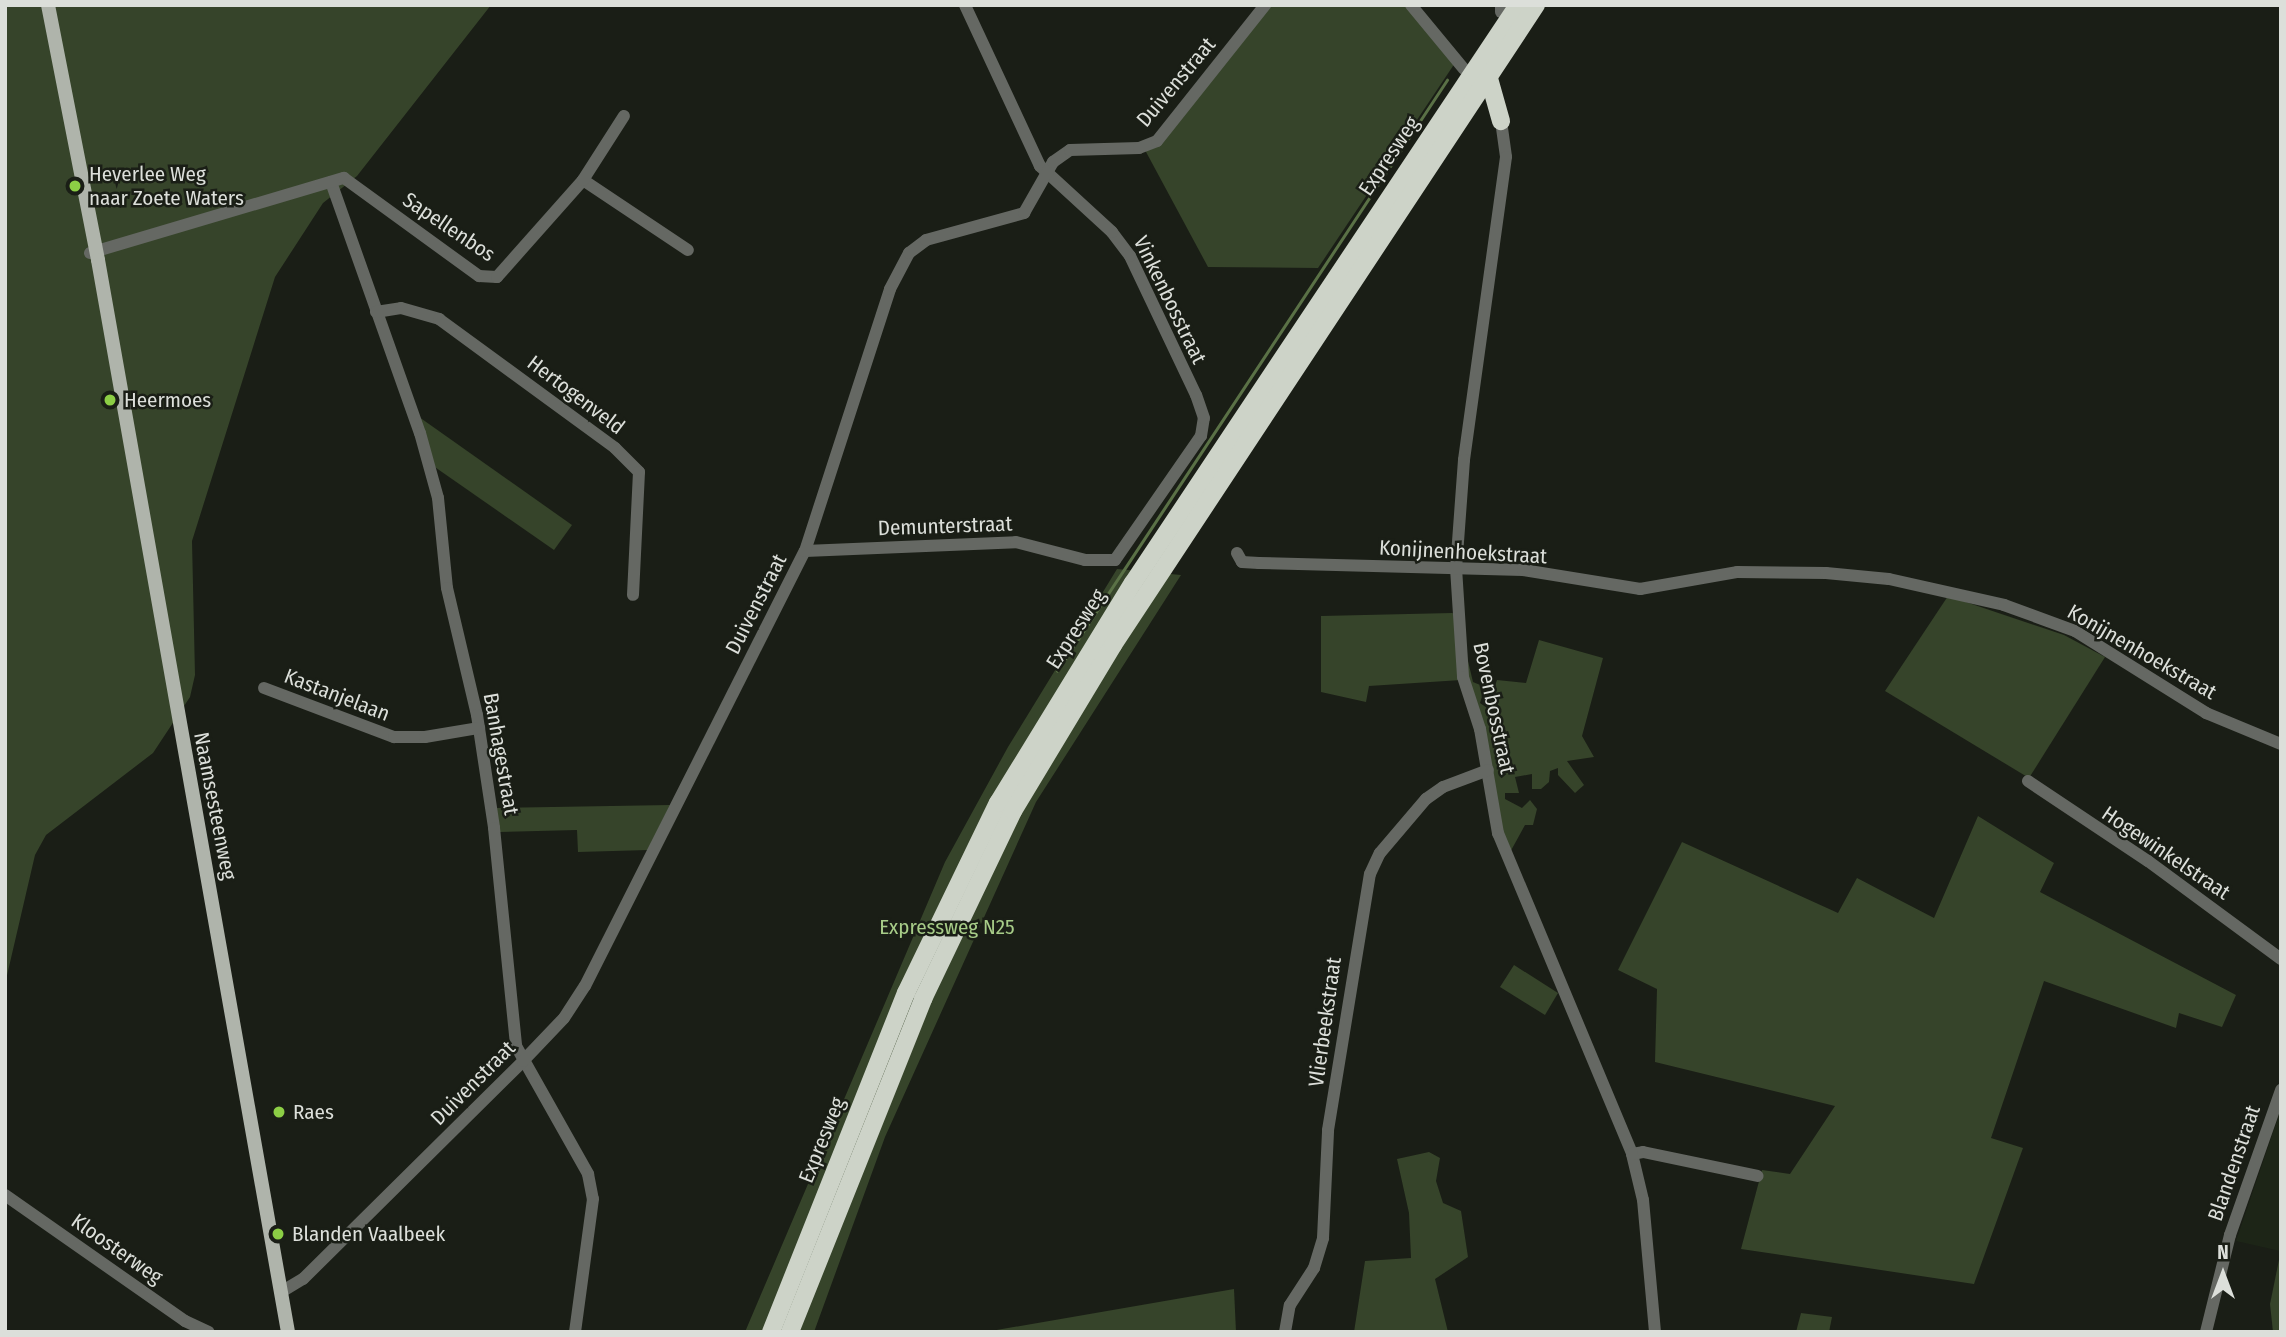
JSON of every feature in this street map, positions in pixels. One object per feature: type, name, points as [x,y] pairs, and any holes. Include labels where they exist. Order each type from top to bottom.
[{"type":"highway","name":"Expresweg","points":[[771,1332],[906,993],[998,803],[1126,594],[1472,66],[1518,5]]},
{"type":"highway","name":"Expresweg","points":[[790,1332],[923,999],[1013,811],[1113,645],[1358,279],[1488,75],[1536,5]]},
{"type":"highway","points":[[1488,75],[1501,121]]},
{"type":"highway","points":[[1466,109],[1482,107],[1501,121]]},
{"type":"main road","name":"Naamsesteenweg","points":[[48,5],[286,1331]]},
{"type":"street","name":"Vinkenbosstraat","points":[[965,5],[1046,175],[1121,243],[1203,418],[1201,436],[1122,552],[1115,560],[1085,559]]},
{"type":"street","name":"Duivenstraat","points":[[281,1293],[303,1279],[523,1061],[564,1018],[585,986],[805,551],[902,263],[926,240],[1024,213],[1054,162],[1070,150],[1144,148],[1157,141],[1265,5]]},
{"type":"street","points":[[1411,5],[1448,45],[1472,66]]},
{"type":"street","name":"Sapellenbos","points":[[337,180],[488,279],[508,268],[583,180],[624,116]]},
{"type":"street","name":"Bovenbosstraat","points":[[1501,121],[1506,157],[1464,460],[1456,568],[1463,677],[1488,769],[1498,833],[1632,1154],[1643,1200],[1655,1332]]},
{"type":"street","points":[[93,252],[337,180]]},
{"type":"street","name":"Banhagestraat","points":[[337,180],[376,312],[429,463],[438,498],[447,588],[479,728],[498,856],[516,1046],[583,1165],[593,1199],[575,1332]]},
{"type":"street","points":[[583,180],[688,250]]},
{"type":"street","name":"Hertogenveld","points":[[376,312],[401,308],[439,319],[615,448],[639,472],[633,595]]},
{"type":"street","name":"Demunterstraat","points":[[805,551],[1016,542],[1085,559]]},
{"type":"street","name":"Konijnenhoekstraat","points":[[1237,553],[1242,562],[1523,570],[1640,589],[1717,574],[1812,573],[1889,579],[1958,592],[2075,631],[2206,713],[2281,744]]},
{"type":"street","name":"Kastanjelaan","points":[[264,688],[394,737],[425,737],[479,728]]},
{"type":"street","name":"Vlierbeekstraat","points":[[1285,1332],[1290,1305],[1314,1268],[1323,1238],[1328,1130],[1370,874],[1380,853],[1426,799],[1443,787],[1488,769]]},
{"type":"street","name":"Hogewinkelstraat","points":[[2028,781],[2148,861],[2281,960]]},
{"type":"street","name":"Blandenstraat","points":[[2206,1332],[2230,1235],[2281,1090]]},
{"type":"street","points":[[1632,1154],[1643,1152],[1758,1176]]},
{"type":"street","name":"Kloosterweg","points":[[5,1195],[186,1321],[209,1332]]},
{"type":"shaded area","points":[[2281,1109],[2281,1255],[2280,1251],[2236,1241]]},
{"type":"green space","points":[[5,5],[491,5],[357,176],[323,203],[275,277],[192,541],[195,675],[190,697],[153,753],[46,835],[35,855],[5,984]]},
{"type":"green space","points":[[1269,5],[1405,5],[1455,63],[1318,268],[1208,267],[1145,150]]},
{"type":"green space","points":[[412,412],[572,525],[554,550],[429,463]]},
{"type":"green space","name":"Expressweg N25","points":[[1117,569],[1181,575],[1036,802],[885,1137],[814,1332],[745,1332],[945,862],[1008,747]]},
{"type":"green space","points":[[1948,596],[2064,635],[2105,657],[2029,778],[1885,691]]},
{"type":"green space","points":[[1457,615],[1473,682],[1485,687],[1480,703],[1487,708],[1497,680],[1526,683],[1539,640],[1603,658],[1582,736],[1594,757],[1567,761],[1584,785],[1575,793],[1558,775],[1558,768],[1550,771],[1549,782],[1541,789],[1532,789],[1532,774],[1515,777],[1519,793],[1505,793],[1505,799],[1522,808],[1530,800],[1537,809],[1533,825],[1525,825],[1508,856],[1461,680],[1369,686],[1366,702],[1321,692],[1321,616]]},
{"type":"green space","points":[[670,805],[648,850],[578,852],[577,830],[499,832],[496,808]]},
{"type":"green space","points":[[1978,816],[2054,863],[2040,892],[2236,995],[2222,1027],[2179,1013],[2176,1028],[2044,981],[1991,1138],[2023,1148],[1974,1284],[1741,1249],[1762,1170],[1790,1174],[1835,1106],[1655,1062],[1657,989],[1618,970],[1682,842],[1838,913],[1857,878],[1934,918]]},
{"type":"green space","points":[[1514,965],[1558,993],[1545,1015],[1500,987]]},
{"type":"green space","points":[[1429,1152],[1440,1158],[1436,1181],[1443,1203],[1461,1211],[1468,1257],[1435,1279],[1448,1332],[1354,1332],[1365,1261],[1411,1258],[1409,1213],[1397,1159]]},
{"type":"green space","points":[[2280,1255],[2281,1332],[2273,1332],[2270,1304]]},
{"type":"green space","points":[[1234,1289],[1236,1332],[985,1332]]},
{"type":"green space","points":[[1801,1313],[1832,1317],[1829,1332],[1796,1332]]},
{"type":"waterway","points":[[1057,671],[1447,80]]},
{"type":"place","name":"Heverlee Weg naar Zoete Waters","points":[[75,186]]},
{"type":"place","name":"Heermoes","points":[[110,400]]},
{"type":"place","name":"Raes","points":[[279,1112]]},
{"type":"place","name":"Blanden Vaalbeek","points":[[278,1234]]}]
